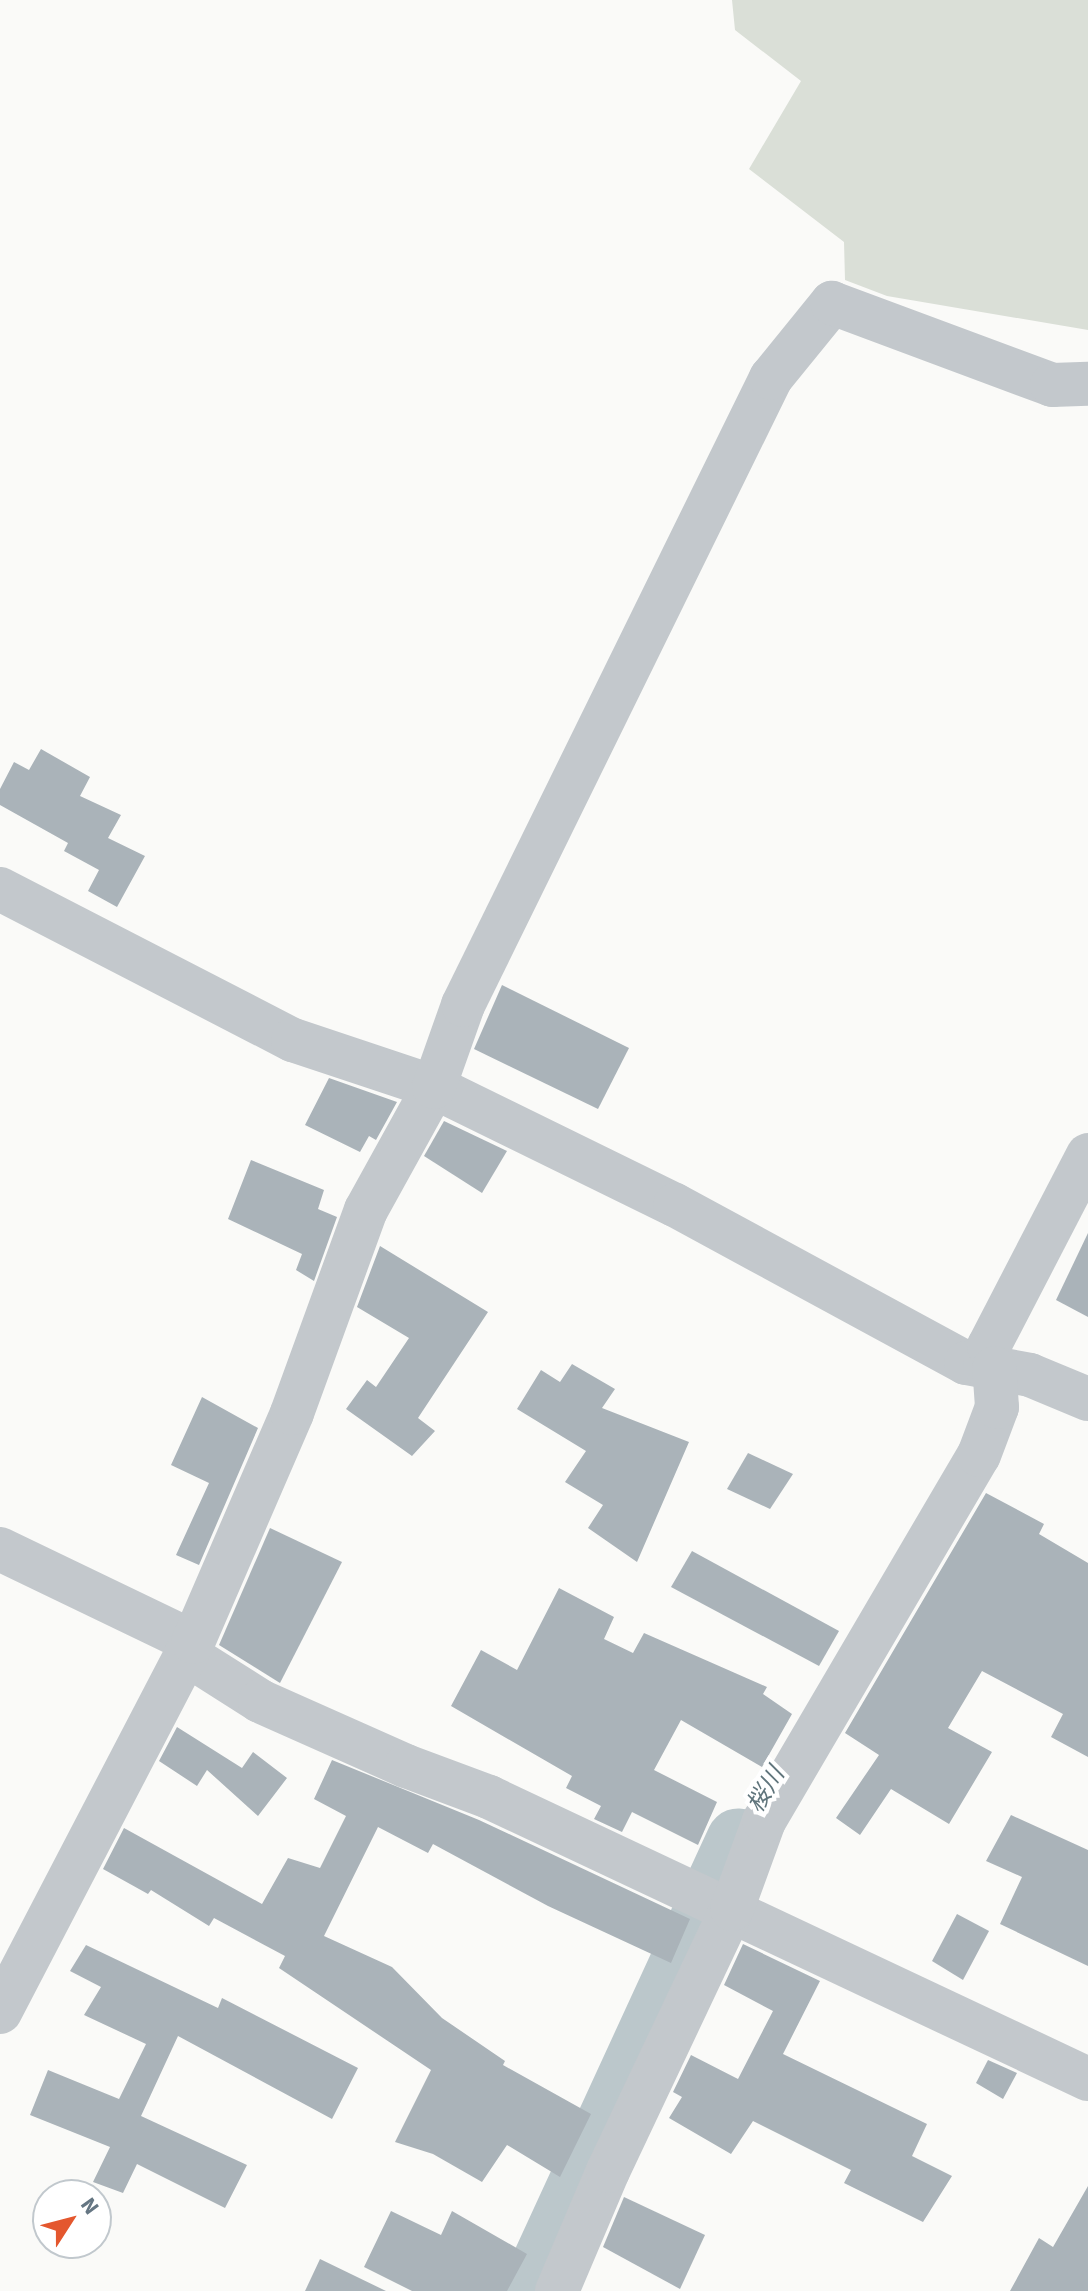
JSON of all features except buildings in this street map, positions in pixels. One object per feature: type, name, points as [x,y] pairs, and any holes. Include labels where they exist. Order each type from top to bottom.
[{"type":"street","points":[[0,2012],[190,1648],[292,1413],[366,1210],[434,1087],[463,1005],[721,474],[771,378],[832,303],[1052,385],[1088,384]]},
{"type":"street","points":[[0,889],[293,1040],[434,1087],[675,1205],[966,1363],[993,1382],[1030,1375],[1088,1399]]},
{"type":"street","points":[[557,2291],[718,1902],[914,1574],[979,1455],[993,1382],[989,1346],[1088,1155]]},
{"type":"street","points":[[0,1549],[190,1648],[260,1701],[489,1797],[718,1902],[1088,2079]]},
{"type":"shaded area","points":[[732,0],[1088,0],[1088,330],[887,296],[845,280],[844,242],[749,169],[801,81],[735,30]]},
{"type":"waterway","name":"桜川","points":[[531,2291],[738,1840]]}]
